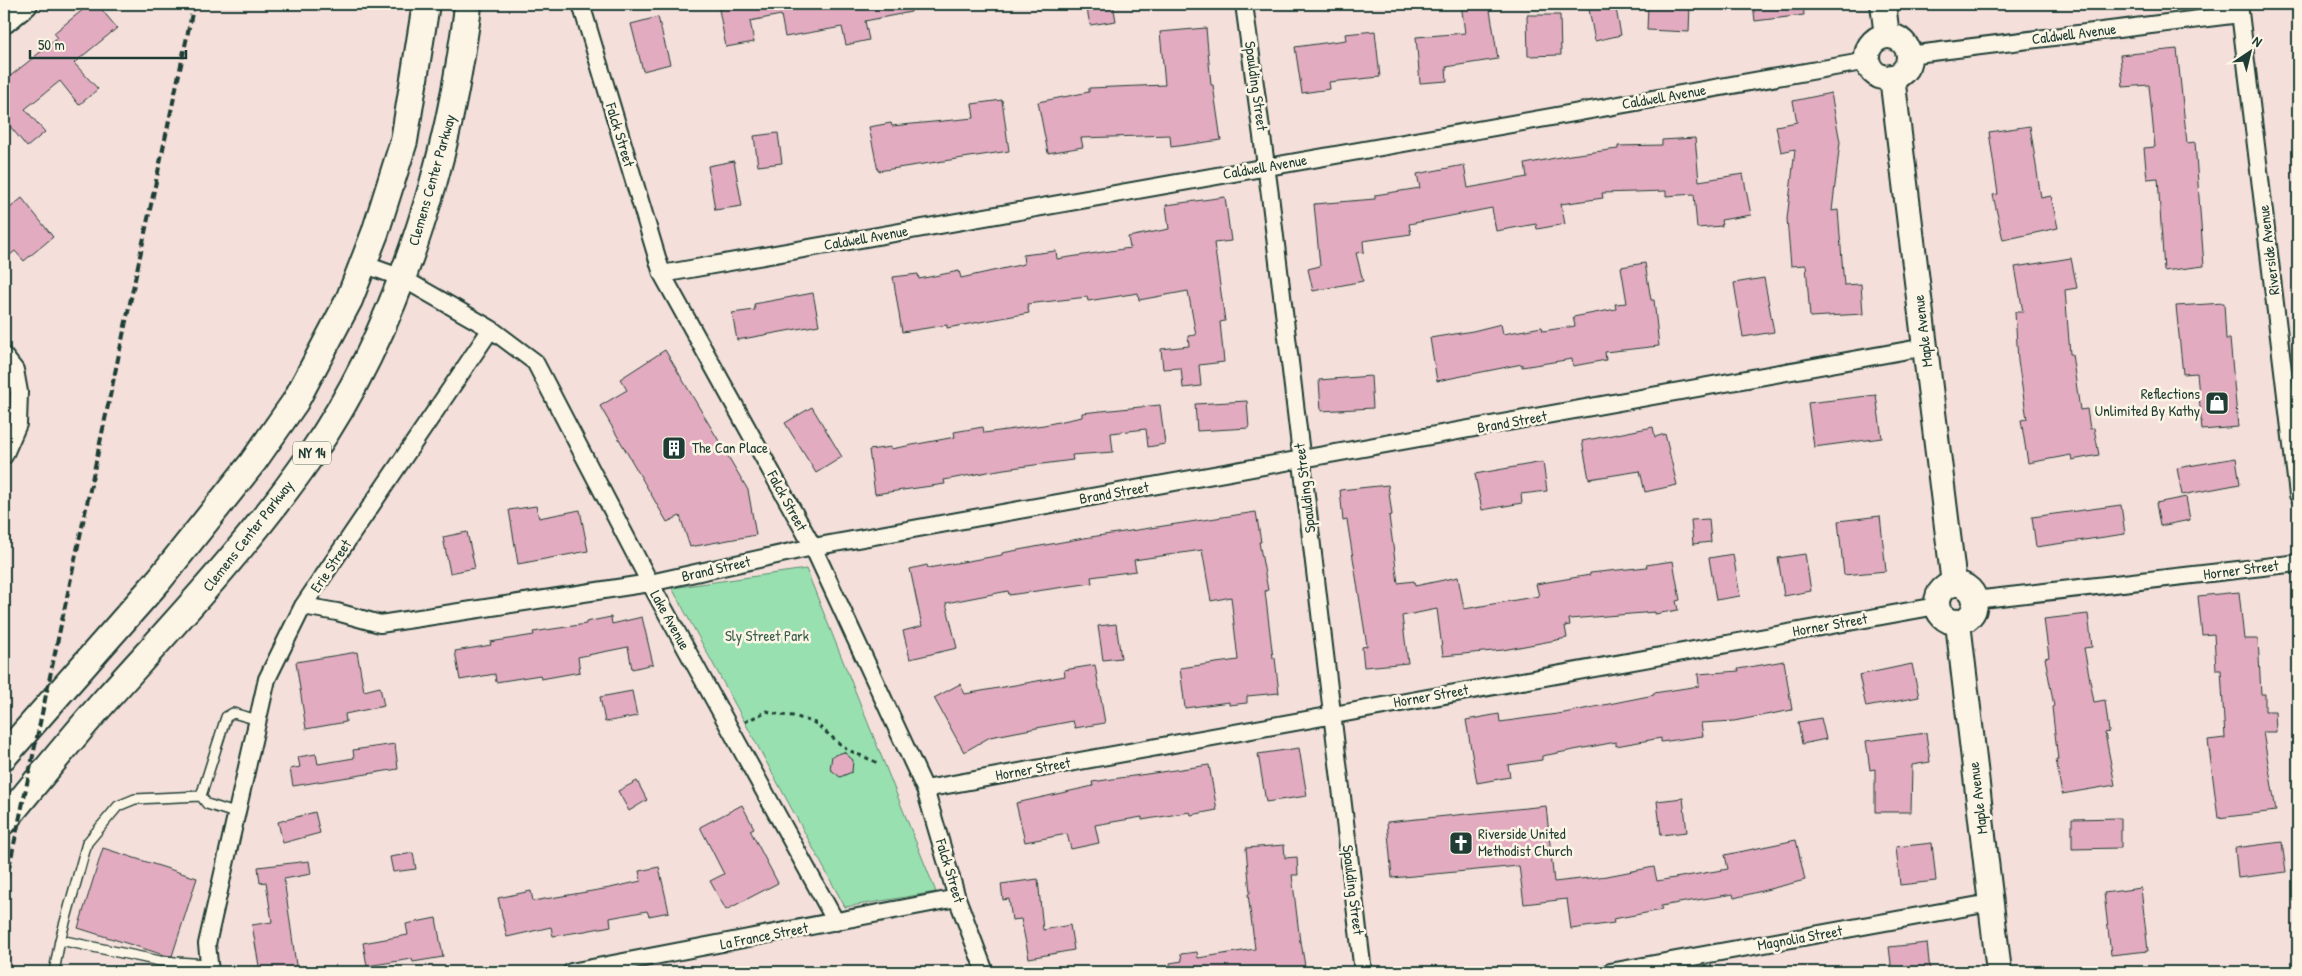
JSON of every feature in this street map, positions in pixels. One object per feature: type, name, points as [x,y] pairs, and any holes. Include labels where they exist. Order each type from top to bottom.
[{"type":"main road","points":[[4,21],[25,4]]},
{"type":"main road","name":"NY 14","points":[[4,756],[159,580],[253,462],[294,402],[348,300],[375,233],[404,141],[426,4]]},
{"type":"main road","name":"Clemens Center Parkway","points":[[4,821],[108,697],[207,589],[262,522],[312,453],[359,375],[390,309],[402,278],[418,235],[442,155],[453,105],[468,4]]},
{"type":"main road","points":[[1883,4],[1887,36]]},
{"type":"main road","points":[[1887,36],[1898,39],[1908,55],[1903,72],[1892,77],[1878,75],[1868,61],[1867,53],[1871,43],[1876,39],[1887,36]]},
{"type":"main road","name":"Maple Avenue","points":[[1892,77],[1954,584]]},
{"type":"main road","points":[[1954,584],[1959,584],[1967,589],[1974,600],[1972,614],[1958,623],[1946,620],[1937,606],[1938,595],[1945,588],[1954,584]]},
{"type":"main road","name":"Maple Avenue","points":[[1958,623],[1999,972]]},
{"type":"street","name":"Falck Street","points":[[580,4],[662,274],[813,547],[925,789],[957,898],[985,972]]},
{"type":"street","name":"Spaulding Street","points":[[1244,4],[1266,167],[1363,972]]},
{"type":"street","name":"Caldwell Avenue","points":[[1908,55],[2240,9]]},
{"type":"street","name":"Riverside Avenue","points":[[2240,9],[2298,495]]},
{"type":"street","name":"Caldwell Avenue","points":[[662,274],[1868,61]]},
{"type":"street","points":[[363,264],[402,278],[491,329]]},
{"type":"street","name":"Lake Avenue","points":[[491,329],[535,362],[650,584],[836,922]]},
{"type":"street","name":"Erie Street","points":[[209,968],[208,944],[267,679],[303,606],[491,329]]},
{"type":"street","name":"Brand Street","points":[[303,606],[337,612],[380,624],[650,584],[813,547],[1925,347]]},
{"type":"street","points":[[4,356],[15,370],[19,392],[18,424],[4,456]]},
{"type":"street","name":"Horner Street","points":[[1974,600],[2298,563]]},
{"type":"street","name":"Horner Street","points":[[925,789],[1331,714],[1937,606]]},
{"type":"street","name":"La France Street","points":[[571,972],[634,967],[836,922],[957,898]]},
{"type":"street","name":"Magnolia Street","points":[[1610,972],[1990,903]]},
{"type":"lane","points":[[201,796],[226,717],[233,713],[258,720]]},
{"type":"lane","points":[[201,796],[207,804],[238,814]]},
{"type":"lane","points":[[54,972],[60,940],[87,843],[118,806],[135,799],[201,796]]},
{"type":"lane","points":[[60,940],[160,961],[209,968]]},
{"type":"path","points":[[745,722],[767,711],[780,715],[794,716],[815,723],[846,749],[878,763]]},
{"type":"green space","name":"Sly Street Park","points":[[806,569],[936,892],[845,907],[672,588]]},
{"type":"building","points":[[90,4],[97,4],[117,28],[74,63],[98,89],[79,105],[60,81],[25,109],[45,132],[27,147],[4,119],[4,81],[58,38],[54,33]]},
{"type":"building","points":[[718,4],[910,4],[911,12],[865,21],[869,40],[846,45],[842,27],[785,37],[781,15],[750,21],[754,42],[726,47]]},
{"type":"building","points":[[1086,4],[1113,4],[1116,21],[1090,25]]},
{"type":"building","points":[[1461,4],[1489,4],[1498,59],[1446,67],[1447,81],[1420,83],[1416,37],[1465,33]]},
{"type":"building","points":[[1588,4],[1615,4],[1621,35],[1595,41]]},
{"type":"building","points":[[1648,4],[1690,4],[1689,32],[1647,30]]},
{"type":"building","points":[[1753,4],[1803,4],[1804,15],[1755,21]]},
{"type":"building","points":[[1527,15],[1560,15],[1561,55],[1528,56]]},
{"type":"building","points":[[658,17],[670,64],[643,71],[631,24]]},
{"type":"building","points":[[1206,28],[1211,85],[1213,85],[1221,140],[1171,147],[1170,135],[1081,138],[1083,147],[1048,153],[1038,102],[1089,92],[1089,88],[1165,85],[1160,32]]},
{"type":"building","points":[[1375,31],[1380,77],[1329,82],[1330,89],[1302,93],[1295,47],[1346,40],[1345,34]]},
{"type":"building","points":[[2177,49],[2187,143],[2195,142],[2204,266],[2164,271],[2158,178],[2147,179],[2144,148],[2155,147],[2149,85],[2123,87],[2120,55]]},
{"type":"building","points":[[1831,93],[1840,142],[1832,211],[1838,210],[1844,285],[1861,284],[1863,314],[1810,317],[1806,265],[1791,266],[1787,219],[1795,149],[1781,152],[1776,126],[1797,122],[1793,101]]},
{"type":"building","points":[[1002,100],[1009,151],[878,171],[869,127],[891,123],[892,126],[974,118],[972,104]]},
{"type":"building","points":[[2030,126],[2041,198],[2051,196],[2058,228],[2003,240],[1993,195],[1998,194],[1989,132]]},
{"type":"building","points":[[778,133],[782,163],[758,166],[754,136]]},
{"type":"building","points":[[1695,138],[1699,181],[1743,174],[1751,215],[1721,220],[1722,226],[1697,228],[1694,194],[1666,196],[1666,191],[1602,193],[1603,198],[1561,204],[1565,224],[1537,229],[1536,224],[1496,231],[1492,208],[1409,224],[1411,234],[1363,241],[1364,252],[1356,253],[1363,281],[1313,291],[1308,269],[1320,266],[1314,204],[1375,199],[1375,195],[1420,188],[1417,174],[1464,165],[1468,188],[1527,177],[1525,164],[1570,155],[1618,149],[1618,146],[1662,145],[1662,140]]},
{"type":"building","points":[[734,161],[742,206],[715,210],[708,166]]},
{"type":"building","points":[[1225,197],[1231,241],[1214,243],[1225,321],[1220,322],[1224,362],[1199,365],[1201,386],[1183,388],[1181,368],[1163,369],[1161,349],[1189,346],[1188,336],[1196,335],[1188,291],[1139,300],[1138,293],[1088,301],[1087,297],[1027,304],[1029,313],[947,328],[947,325],[902,332],[893,277],[918,274],[919,279],[959,271],[961,278],[1024,264],[1023,255],[1056,251],[1057,259],[1130,248],[1128,237],[1169,229],[1166,205]]},
{"type":"building","points":[[22,198],[53,237],[24,261],[15,251],[4,260],[4,213]]},
{"type":"building","points":[[2071,258],[2077,288],[2065,290],[2070,354],[2072,354],[2080,410],[2087,409],[2090,429],[2094,428],[2099,455],[2072,460],[2071,455],[2028,463],[2021,420],[2027,419],[2018,361],[2015,312],[2023,312],[2015,267]]},
{"type":"building","points":[[1645,263],[1651,300],[1654,300],[1659,346],[1605,352],[1606,360],[1573,366],[1572,359],[1522,367],[1522,364],[1437,381],[1430,338],[1501,324],[1503,334],[1542,327],[1543,331],[1575,326],[1573,317],[1616,309],[1615,304],[1627,303],[1621,267]]},
{"type":"building","points":[[1764,278],[1774,332],[1743,337],[1734,283]]},
{"type":"building","points":[[813,293],[819,325],[737,340],[732,313],[755,310],[754,304]]},
{"type":"building","points":[[2224,303],[2226,339],[2230,339],[2238,427],[2202,430],[2197,373],[2183,374],[2176,306]]},
{"type":"building","name":"The Can Place","points":[[665,350],[748,490],[756,535],[690,547],[680,516],[667,522],[600,406],[627,390],[620,379]]},
{"type":"building","points":[[1371,376],[1373,408],[1321,411],[1319,380]]},
{"type":"building","points":[[1876,395],[1882,438],[1814,447],[1808,403]]},
{"type":"building","points":[[1247,401],[1249,428],[1197,431],[1195,404]]},
{"type":"building","points":[[1160,405],[1165,444],[1148,447],[1146,429],[1111,433],[1113,452],[1072,455],[1073,460],[1004,469],[944,480],[945,484],[875,494],[869,450],[891,447],[891,449],[955,437],[954,432],[983,427],[984,433],[1044,425],[1082,417],[1082,413]]},
{"type":"building","points":[[812,407],[842,457],[816,473],[785,423]]},
{"type":"building","points":[[1653,427],[1655,437],[1665,434],[1677,485],[1645,492],[1640,471],[1589,479],[1582,441]]},
{"type":"building","points":[[2236,458],[2240,484],[2182,495],[2177,468]]},
{"type":"building","points":[[1543,462],[1547,491],[1521,494],[1522,503],[1482,510],[1475,474]]},
{"type":"building","points":[[1388,485],[1392,515],[1389,516],[1398,583],[1414,581],[1415,586],[1458,577],[1464,609],[1539,596],[1536,584],[1590,575],[1590,573],[1647,567],[1646,565],[1673,561],[1680,600],[1676,601],[1678,610],[1655,614],[1655,612],[1569,619],[1570,625],[1565,626],[1567,638],[1503,650],[1443,656],[1437,609],[1402,616],[1408,663],[1364,667],[1362,647],[1367,646],[1347,520],[1343,521],[1340,490]]},
{"type":"building","points":[[2186,497],[2190,520],[2160,526],[2156,503]]},
{"type":"building","points":[[2121,505],[2125,534],[2036,547],[2032,517]]},
{"type":"building","points":[[536,506],[539,518],[580,510],[588,551],[518,564],[509,510]]},
{"type":"building","points":[[1256,512],[1261,542],[1259,542],[1268,590],[1265,591],[1279,693],[1247,696],[1247,703],[1229,705],[1229,702],[1185,708],[1180,668],[1238,660],[1231,597],[1211,601],[1202,550],[1134,560],[1136,571],[1091,577],[1092,583],[1009,595],[1008,591],[946,603],[957,648],[910,659],[903,631],[922,626],[910,569],[927,565],[928,568],[1002,555],[1002,553],[1084,538]]},
{"type":"building","points":[[1880,516],[1886,571],[1844,575],[1838,521]]},
{"type":"building","points":[[1709,519],[1711,542],[1693,544],[1691,520]]},
{"type":"building","points":[[467,532],[475,568],[450,573],[443,537]]},
{"type":"building","points":[[1733,554],[1740,596],[1716,600],[1709,558]]},
{"type":"building","points":[[1805,554],[1811,591],[1784,596],[1778,558]]},
{"type":"building","points":[[2239,592],[2244,639],[2258,639],[2261,694],[2265,694],[2265,711],[2275,711],[2276,732],[2263,732],[2276,811],[2218,818],[2208,740],[2225,738],[2221,670],[2216,670],[2214,634],[2202,635],[2198,596]]},
{"type":"building","points":[[2088,614],[2092,647],[2084,648],[2094,702],[2105,700],[2109,732],[2105,733],[2115,785],[2062,794],[2056,760],[2058,760],[2052,707],[2054,706],[2045,658],[2049,657],[2044,619]]},
{"type":"building","points":[[611,617],[612,624],[642,617],[653,664],[632,669],[628,647],[578,657],[580,672],[541,679],[540,675],[496,682],[495,674],[460,680],[455,651],[491,645],[490,642],[534,635],[533,632],[586,624],[586,622]]},
{"type":"building","points":[[1116,624],[1121,658],[1103,660],[1098,626]]},
{"type":"building","points":[[357,652],[364,691],[380,687],[384,706],[345,714],[346,722],[306,729],[296,662]]},
{"type":"building","points":[[1784,661],[1792,710],[1734,721],[1701,723],[1703,736],[1661,742],[1661,738],[1616,746],[1616,742],[1542,756],[1542,760],[1508,765],[1510,777],[1477,783],[1466,720],[1499,714],[1500,722],[1564,713],[1654,695],[1654,693],[1699,686],[1698,674],[1739,671],[1738,669]]},
{"type":"building","points":[[1912,664],[1919,697],[1866,707],[1859,675]]},
{"type":"building","points":[[1095,665],[1105,723],[1075,728],[1073,721],[990,737],[964,752],[934,698],[960,684],[965,694],[1065,676],[1064,670]]},
{"type":"building","points":[[632,691],[637,716],[605,722],[600,697]]},
{"type":"building","points":[[1821,718],[1826,739],[1802,744],[1798,722]]},
{"type":"building","points":[[1926,733],[1930,762],[1912,765],[1911,812],[1875,812],[1875,769],[1870,770],[1866,741]]},
{"type":"building","points":[[395,744],[398,769],[293,786],[290,769],[300,767],[298,757],[316,754],[318,764],[354,758],[353,750]]},
{"type":"building","points":[[1299,748],[1307,796],[1266,802],[1258,754]]},
{"type":"building","points":[[844,752],[853,760],[852,772],[840,777],[830,769],[832,756]]},
{"type":"building","points":[[1209,765],[1217,810],[1191,815],[1190,812],[1142,820],[1142,817],[1095,825],[1099,843],[1071,849],[1067,834],[1025,842],[1016,803],[1093,786],[1092,782]]},
{"type":"building","points":[[637,781],[647,800],[629,811],[618,791]]},
{"type":"building","points":[[1683,798],[1687,832],[1661,835],[1657,801]]},
{"type":"building","points":[[742,805],[754,828],[750,830],[778,883],[726,910],[710,881],[724,874],[700,827]]},
{"type":"building","points":[[1546,806],[1554,882],[1607,876],[1654,867],[1657,881],[1728,869],[1725,855],[1796,840],[1805,880],[1734,898],[1733,894],[1661,906],[1662,910],[1613,919],[1614,923],[1571,929],[1567,899],[1524,904],[1519,866],[1392,878],[1387,822]]},
{"type":"building","points":[[315,812],[320,833],[283,843],[278,822]]},
{"type":"building","points":[[2121,818],[2121,848],[2072,849],[2072,819]]},
{"type":"building","points":[[2282,842],[2286,872],[2238,878],[2235,848]]},
{"type":"building","points":[[1932,843],[1936,881],[1900,885],[1896,847]]},
{"type":"building","points":[[1284,845],[1285,858],[1297,857],[1298,875],[1292,875],[1300,942],[1306,972],[1171,972],[1170,963],[1182,961],[1181,954],[1197,952],[1198,958],[1255,949],[1248,894],[1250,893],[1246,848]]},
{"type":"building","points":[[103,848],[197,878],[172,956],[78,928]]},
{"type":"building","points":[[413,853],[416,869],[393,872],[390,857]]},
{"type":"building","points":[[309,861],[311,874],[284,879],[297,972],[260,972],[252,925],[272,922],[266,882],[260,883],[258,867]]},
{"type":"building","points":[[659,867],[669,912],[649,916],[647,911],[610,918],[611,926],[553,936],[551,927],[507,937],[498,898],[531,891],[533,901],[610,888],[641,881],[639,871]]},
{"type":"building","points":[[1038,879],[1043,930],[1070,925],[1074,950],[1029,958],[1021,919],[1012,920],[1009,899],[1003,900],[1001,884]]},
{"type":"building","points":[[2141,888],[2148,951],[2111,955],[2104,893]]},
{"type":"building","points":[[436,918],[443,957],[413,962],[412,959],[367,966],[363,943],[408,935],[406,924]]},
{"type":"building","points":[[1927,943],[1930,971],[1892,972],[1889,947]]},
{"type":"railway","points":[[4,891],[194,4]]},
{"type":"place","name":"Reflections Unlimited By Kathy","points":[[2217,403]]},
{"type":"place","name":"The Can Place","points":[[674,448]]},
{"type":"place","name":"Riverside United Methodist Church","points":[[1461,843]]}]
